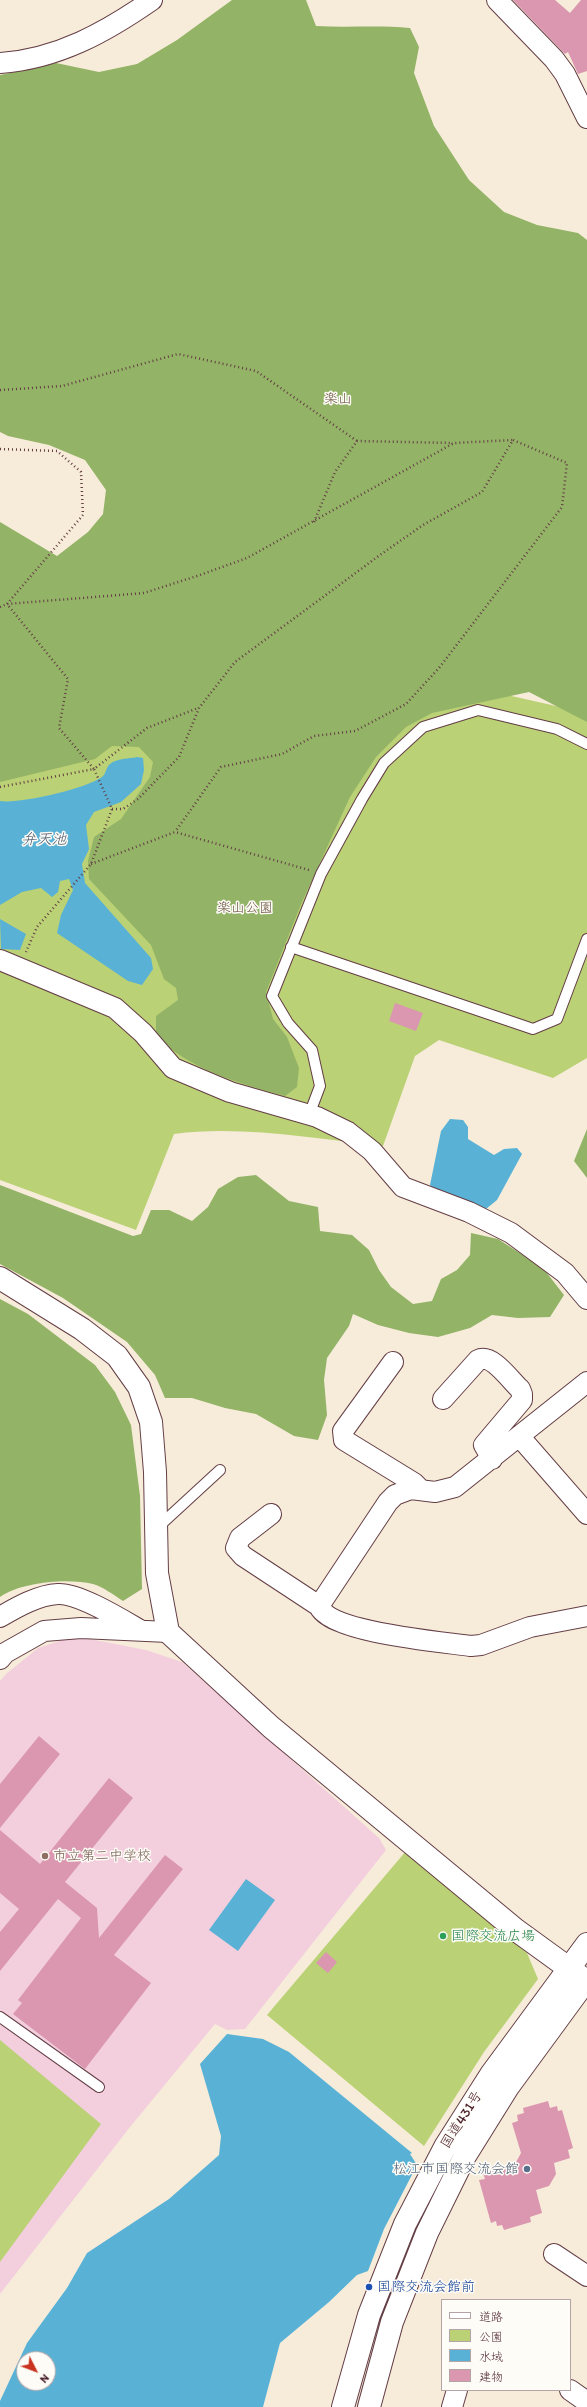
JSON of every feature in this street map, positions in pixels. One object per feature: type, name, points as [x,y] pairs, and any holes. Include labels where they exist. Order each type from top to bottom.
[{"type":"main road","points":[[0,1278],[82,1329],[117,1356],[139,1387],[151,1422],[156,1472],[157,1573],[168,1632],[271,1727],[516,1930],[586,1980]]},
{"type":"main road","name":"国道431号","points":[[343,2407],[369,2315],[405,2224],[445,2147],[479,2093],[568,1968],[587,1944]]},
{"type":"main road","name":"国道431号","points":[[369,2407],[392,2322],[427,2233],[465,2156],[508,2087],[586,1980]]},
{"type":"street","points":[[0,63],[64,50],[116,25],[152,0]]},
{"type":"street","points":[[497,0],[554,59],[564,74],[587,118]]},
{"type":"street","points":[[7,963],[115,1008],[144,1033],[173,1068],[230,1092],[309,1115],[348,1132],[372,1152],[403,1187],[469,1212],[511,1233],[565,1273],[587,1298]]},
{"type":"street","points":[[443,1399],[478,1360],[482,1358],[490,1359],[520,1389],[522,1400],[484,1445],[492,1459]]},
{"type":"street","points":[[393,1362],[343,1431],[342,1436],[344,1440],[414,1483],[420,1489]]},
{"type":"street","points":[[319,1606],[388,1502],[402,1492],[411,1488],[435,1492],[455,1487],[585,1387]]},
{"type":"street","points":[[520,1436],[587,1514]]},
{"type":"street","points":[[271,1514],[240,1538],[236,1548],[243,1556],[319,1606],[329,1616],[353,1627],[370,1632],[471,1646],[481,1645],[537,1626],[587,1616]]},
{"type":"street","points":[[0,1617],[21,1604],[58,1594],[92,1603],[145,1633]]},
{"type":"street","points":[[0,1659],[5,1653],[44,1631],[81,1628],[145,1633],[168,1632]]},
{"type":"street","points":[[554,2254],[587,2276]]},
{"type":"street","points":[[452,2407],[457,2391]]},
{"type":"street","points":[[571,2391],[587,2402]]},
{"type":"lane","points":[[309,1115],[320,1086],[312,1050],[288,1023],[272,996],[321,874],[384,763],[423,727],[478,710],[557,729],[587,744]]},
{"type":"lane","points":[[291,947],[533,1029],[557,1019],[587,939]]},
{"type":"lane","points":[[156,1528],[220,1470]]},
{"type":"lane","points":[[0,2017],[99,2087]]},
{"type":"path","points":[[0,390],[62,386],[178,354],[256,371],[357,441],[454,443],[513,440],[567,463],[562,507],[439,668],[406,704],[355,731],[314,736],[282,754],[221,766],[175,832],[91,864]]},
{"type":"path","points":[[112,809],[123,809],[138,798],[180,757],[199,708],[235,662],[380,554],[424,525],[482,492],[513,440]]},
{"type":"path","points":[[314,522],[335,472],[357,441]]},
{"type":"path","points":[[0,607],[7,604],[144,593],[247,558],[454,443]]},
{"type":"path","points":[[0,449],[57,451],[81,472],[83,514],[7,604]]},
{"type":"path","points":[[7,604],[68,678],[59,728],[94,769],[112,809],[91,864],[37,927],[25,954],[7,963]]},
{"type":"path","points":[[0,787],[94,769],[147,728],[199,708]]},
{"type":"path","points":[[175,832],[321,874]]},
{"type":"shaded area","points":[[75,1636],[146,1650],[182,1662],[379,1838],[386,1850],[245,2029],[227,2030],[215,2024],[130,2127],[0,2294],[0,1681],[6,1674],[38,1648]]},
{"type":"green space","name":"楽山","points":[[232,0],[306,0],[316,26],[410,28],[419,47],[414,73],[434,126],[469,180],[504,212],[537,225],[578,233],[587,240],[587,722],[529,692],[432,713],[406,727],[376,757],[350,797],[302,902],[266,992],[273,1019],[287,1037],[299,1068],[297,1087],[285,1096],[233,1081],[198,1066],[168,1047],[156,1035],[156,1016],[178,1000],[176,988],[164,979],[151,945],[89,879],[88,861],[94,837],[121,819],[150,777],[153,762],[139,747],[112,746],[95,759],[0,782],[0,522],[57,556],[88,532],[103,514],[106,490],[85,460],[49,445],[8,436],[0,432],[0,75],[56,63],[99,72],[137,64],[177,40]]},
{"type":"green space","name":"楽山公園","points":[[476,688],[587,713],[587,1058],[553,1078],[439,1040],[415,1056],[383,1146],[252,1132],[226,1131],[174,1134],[136,1230],[0,1180],[0,732]]},
{"type":"green space","points":[[587,1129],[587,1178],[574,1161]]},
{"type":"green space","points":[[256,1175],[289,1201],[318,1207],[320,1231],[352,1235],[369,1250],[379,1270],[391,1287],[413,1304],[432,1301],[441,1279],[457,1270],[470,1255],[471,1233],[498,1239],[543,1268],[564,1295],[550,1317],[518,1318],[492,1315],[470,1328],[438,1337],[409,1333],[378,1325],[353,1314],[349,1326],[327,1358],[324,1380],[327,1415],[318,1440],[294,1436],[256,1414],[225,1408],[192,1398],[165,1398],[155,1375],[127,1342],[63,1298],[0,1264],[0,1185],[133,1236],[141,1234],[151,1210],[169,1210],[192,1221],[208,1207],[218,1189],[238,1177]]},
{"type":"green space","points":[[0,1299],[28,1314],[95,1365],[115,1392],[131,1425],[140,1496],[142,1589],[123,1601],[97,1585],[71,1581],[32,1585],[9,1592],[0,1597]]},
{"type":"green space","name":"国際交流広場","points":[[406,1851],[527,1953],[538,1979],[484,2052],[424,2146],[267,2015]]},
{"type":"green space","points":[[0,2040],[101,2124],[0,2262]]},
{"type":"water","name":"弁天池","points":[[137,757],[143,758],[144,770],[141,784],[121,802],[94,812],[86,825],[89,849],[82,864],[85,883],[151,958],[153,969],[142,985],[128,981],[57,933],[61,915],[73,890],[69,879],[60,881],[58,892],[52,897],[41,888],[22,892],[0,905],[0,801],[37,798],[68,791],[94,782],[102,777],[109,765],[113,762]]},
{"type":"water","points":[[0,919],[26,934],[20,950],[1,949]]},
{"type":"water","points":[[450,1119],[463,1120],[468,1127],[468,1139],[494,1155],[504,1149],[517,1148],[522,1154],[497,1200],[486,1209],[436,1191],[430,1185],[441,1131]]},
{"type":"water","points":[[246,1879],[275,1900],[238,1951],[209,1930]]},
{"type":"water","points":[[227,2034],[263,2039],[289,2052],[412,2153],[410,2154],[417,2165],[384,2229],[368,2271],[357,2275],[329,2302],[280,2343],[263,2407],[0,2407],[0,2401],[16,2367],[16,2391],[56,2391],[56,2351],[23,2351],[27,2343],[67,2288],[87,2253],[169,2199],[219,2155],[221,2136],[200,2064]]},
{"type":"building","points":[[513,0],[555,0],[570,13],[581,0],[587,0],[587,71],[578,74],[568,52],[565,54]]},
{"type":"building","points":[[395,1003],[423,1013],[416,1031],[389,1021]]},
{"type":"building","points":[[39,1736],[60,1754],[0,1828],[0,1784]]},
{"type":"building","points":[[109,1778],[133,1798],[65,1882],[97,1908],[99,1938],[165,1855],[183,1869],[114,1955],[151,1983],[85,2069],[13,2014],[22,2003],[18,2000],[81,1918],[58,1899],[0,1971],[0,1932],[19,1909],[0,1893],[0,1830],[40,1864]]},
{"type":"building","points":[[326,1952],[337,1962],[328,1973],[316,1963]]},
{"type":"building","name":"松江市国際交流会館","points":[[548,2101],[550,2108],[557,2106],[558,2111],[562,2110],[573,2148],[568,2150],[570,2158],[554,2163],[556,2174],[549,2186],[536,2190],[542,2213],[530,2217],[531,2222],[504,2230],[502,2225],[497,2226],[496,2221],[491,2223],[479,2180],[485,2179],[483,2173],[515,2164],[521,2153],[512,2123],[518,2121],[517,2115],[524,2113],[523,2108]]},
{"type":"place","name":"市立第二中学校","points":[[45,1856]]},
{"type":"place","name":"国際交流広場","points":[[443,1936]]},
{"type":"place","name":"松江市国際交流会館","points":[[527,2169]]},
{"type":"place","name":"国際交流会館前","points":[[369,2287]]}]
